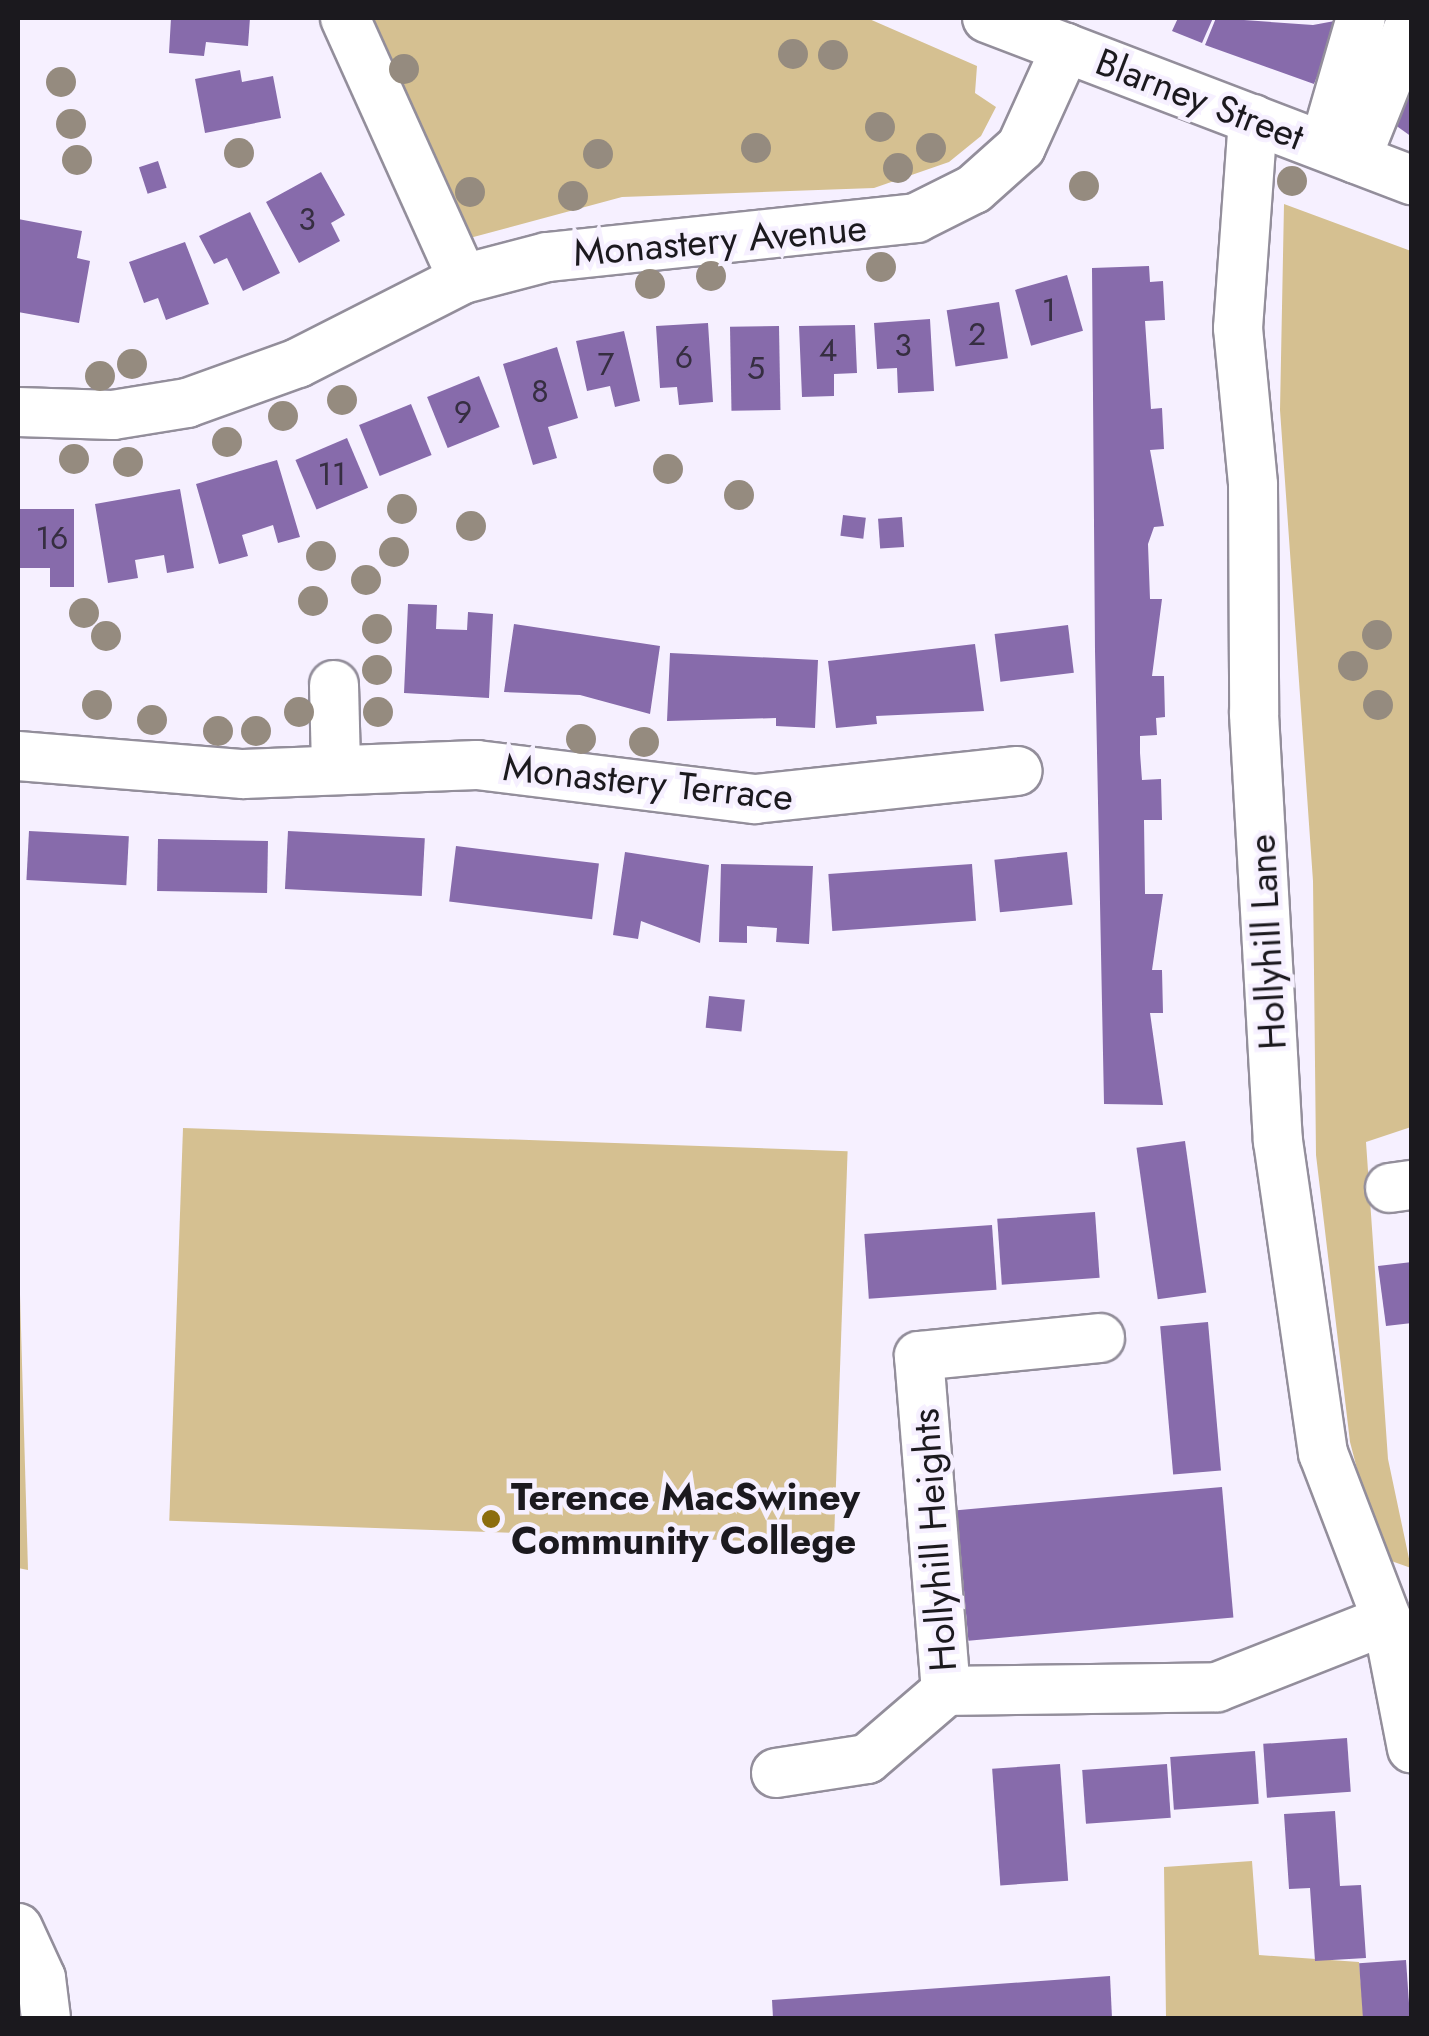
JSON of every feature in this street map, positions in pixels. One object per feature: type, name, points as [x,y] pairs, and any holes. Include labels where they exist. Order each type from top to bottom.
[{"type":"street","points":[[344,18],[463,279]]},
{"type":"street","name":"Blarney Street","points":[[987,18],[1412,180]]},
{"type":"street","points":[[1340,152],[1361,18]]},
{"type":"street","points":[[1340,152],[1412,19]]},
{"type":"street","name":"Monastery Avenue","points":[[18,412],[113,414],[187,403],[298,363],[463,279],[619,243],[916,218],[974,189],[1022,147],[1066,48]]},
{"type":"street","name":"Hollyhill Lane","points":[[1253,118],[1238,328],[1253,485],[1254,714],[1278,1141],[1323,1453],[1387,1620],[1412,1749]]},
{"type":"street","points":[[334,685],[336,765]]},
{"type":"street","name":"Monastery Terrace","points":[[18,756],[243,774],[336,765],[477,765],[755,799],[1018,771]]},
{"type":"street","name":"Hollyhill Heights","points":[[1100,1338],[919,1356],[946,1691],[1217,1686],[1387,1620]]},
{"type":"street","points":[[776,1773],[867,1759],[946,1691]]},
{"type":"street","points":[[18,1928],[41,1978],[46,2018]]},
{"type":"shaded area","points":[[367,18],[867,18],[977,66],[975,93],[996,107],[981,136],[949,162],[874,188],[622,197],[466,239]]},
{"type":"shaded area","points":[[1284,204],[1411,251],[1411,1127],[1366,1142],[1388,1459],[1411,1568],[1380,1557],[1350,1442],[1316,1155],[1313,881],[1280,410]]},
{"type":"shaded area","points":[[183,1128],[848,1151],[834,1544],[169,1521]]},
{"type":"shaded area","points":[[18,1225],[28,1570],[18,1568]]},
{"type":"shaded area","points":[[1252,1861],[1259,1955],[1359,1962],[1364,2018],[1166,2018],[1164,1867]]},
{"type":"building","points":[[171,18],[250,18],[248,46],[206,42],[204,56],[169,53]]},
{"type":"building","points":[[1178,18],[1213,18],[1202,43],[1172,31]]},
{"type":"building","points":[[1216,18],[1313,25],[1340,20],[1314,84],[1205,45]]},
{"type":"building","points":[[240,70],[242,82],[273,76],[281,118],[205,133],[195,79]]},
{"type":"building","points":[[1412,73],[1412,137],[1391,122]]},
{"type":"building","points":[[158,161],[167,188],[148,194],[139,167]]},
{"type":"building","points":[[321,172],[345,215],[331,223],[340,241],[299,263],[266,202]]},
{"type":"building","points":[[250,212],[280,273],[243,291],[227,258],[214,264],[199,236]]},
{"type":"building","points":[[18,219],[82,231],[77,258],[90,261],[79,323],[18,312]]},
{"type":"building","points":[[185,242],[209,304],[166,320],[158,298],[144,303],[129,262]]},
{"type":"building","points":[[1149,266],[1150,282],[1163,281],[1165,320],[1145,321],[1151,409],[1162,408],[1164,449],[1150,450],[1164,526],[1154,527],[1148,544],[1150,599],[1162,599],[1152,676],[1164,676],[1165,717],[1156,718],[1157,735],[1140,736],[1140,753],[1142,780],[1161,779],[1162,820],[1144,820],[1145,894],[1163,894],[1152,970],[1162,970],[1163,1013],[1150,1013],[1163,1105],[1104,1104],[1092,268]]},
{"type":"building","points":[[1067,275],[1083,331],[1031,346],[1015,290]]},
{"type":"building","points":[[999,302],[1008,358],[956,367],[947,310]]},
{"type":"building","points":[[930,319],[934,391],[898,393],[897,368],[877,369],[874,323]]},
{"type":"building","points":[[708,323],[713,402],[679,405],[677,387],[660,388],[656,326]]},
{"type":"building","points":[[855,325],[857,373],[834,374],[834,396],[802,397],[799,326]]},
{"type":"building","points":[[779,326],[780,410],[731,411],[730,327]]},
{"type":"building","points":[[624,331],[640,401],[615,407],[610,386],[587,391],[576,341]]},
{"type":"building","points":[[557,347],[578,418],[548,427],[557,458],[533,465],[503,364]]},
{"type":"building","points":[[479,376],[500,427],[448,448],[427,397]]},
{"type":"building","points":[[411,404],[432,455],[380,476],[359,425]]},
{"type":"building","points":[[347,438],[368,488],[317,510],[295,460]]},
{"type":"building","points":[[277,460],[300,537],[278,543],[273,525],[242,535],[248,556],[219,564],[196,484]]},
{"type":"building","points":[[180,489],[194,568],[167,573],[164,555],[135,560],[138,578],[108,583],[95,504]]},
{"type":"building","points":[[18,509],[74,509],[74,587],[50,587],[50,568],[18,568]]},
{"type":"building","points":[[843,515],[866,518],[863,539],[840,536]]},
{"type":"building","points":[[902,517],[904,547],[880,549],[878,519]]},
{"type":"building","points":[[408,604],[437,605],[436,629],[467,630],[468,612],[493,614],[489,698],[404,693]]},
{"type":"building","points":[[514,624],[660,646],[650,714],[580,695],[504,692]]},
{"type":"building","points":[[1068,625],[1074,673],[1000,682],[995,634]]},
{"type":"building","points":[[975,644],[984,711],[876,716],[877,724],[836,728],[828,661]]},
{"type":"building","points":[[670,653],[818,660],[815,728],[776,726],[776,718],[667,721]]},
{"type":"building","points":[[29,831],[129,836],[126,885],[26,880]]},
{"type":"building","points":[[288,831],[425,838],[422,896],[285,889]]},
{"type":"building","points":[[158,839],[268,841],[267,893],[157,891]]},
{"type":"building","points":[[456,846],[599,864],[592,919],[449,902]]},
{"type":"building","points":[[625,852],[709,865],[700,943],[641,921],[638,939],[613,935]]},
{"type":"building","points":[[1067,852],[1073,905],[1000,912],[994,860]]},
{"type":"building","points":[[721,864],[813,866],[809,944],[776,942],[777,928],[747,926],[747,943],[719,942]]},
{"type":"building","points":[[972,864],[976,921],[832,931],[828,874]]},
{"type":"building","points":[[709,996],[745,1000],[741,1032],[706,1028]]},
{"type":"building","points":[[1185,1141],[1206,1293],[1158,1299],[1136,1148]]},
{"type":"building","points":[[1095,1212],[1100,1278],[1002,1285],[997,1219]]},
{"type":"building","points":[[992,1225],[997,1290],[869,1299],[864,1234]]},
{"type":"building","points":[[1412,1262],[1412,1323],[1386,1326],[1378,1266]]},
{"type":"building","points":[[1208,1322],[1221,1470],[1173,1475],[1160,1326]]},
{"type":"building","points":[[1222,1487],[1233,1618],[968,1641],[957,1510]]},
{"type":"building","points":[[1347,1738],[1351,1792],[1267,1798],[1263,1744]]},
{"type":"building","points":[[1255,1751],[1259,1804],[1174,1810],[1170,1757]]},
{"type":"building","points":[[1060,1764],[1068,1881],[1000,1885],[992,1769]]},
{"type":"building","points":[[1167,1764],[1171,1818],[1086,1824],[1082,1770]]},
{"type":"building","points":[[1335,1811],[1340,1886],[1361,1885],[1366,1958],[1315,1961],[1310,1888],[1289,1889],[1284,1814]]},
{"type":"building","points":[[1406,1960],[1410,2018],[1363,2018],[1359,1963]]},
{"type":"building","points":[[1110,1976],[1112,2018],[773,2018],[772,2000]]},
{"type":"place","name":"Terence MacSwiney Community College","points":[[491,1519]]}]
